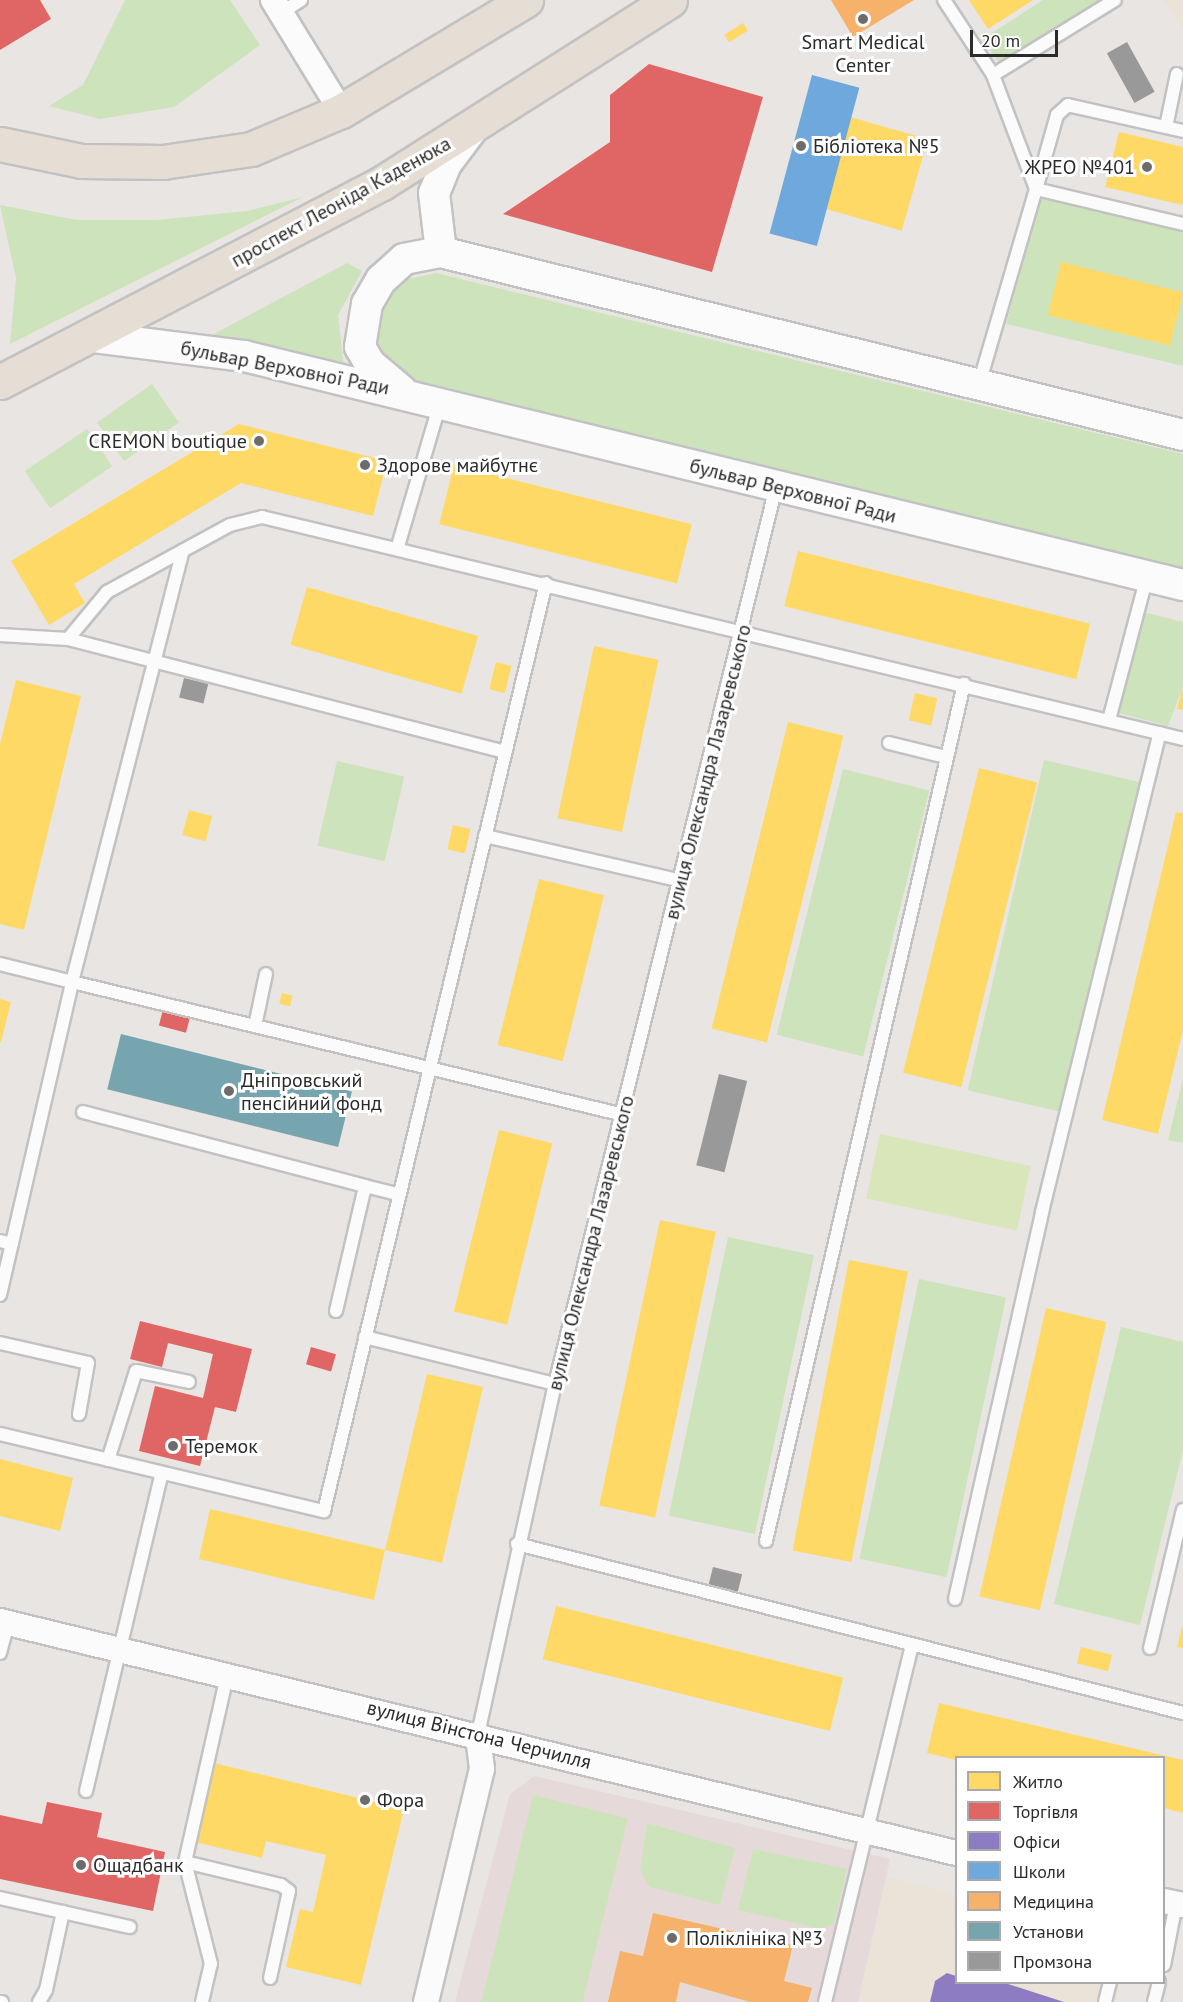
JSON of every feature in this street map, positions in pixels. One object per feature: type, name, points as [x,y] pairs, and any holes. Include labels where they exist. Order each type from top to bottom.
[{"type":"highway","points":[[0,144],[82,161],[163,162],[251,149],[341,111],[526,0]]},
{"type":"highway","name":"проспект Леоніда Каденюка","points":[[0,382],[93,338],[382,183],[474,127],[670,0]]},
{"type":"street","points":[[285,4],[341,111]]},
{"type":"street","points":[[441,252],[434,193],[446,164],[474,127]]},
{"type":"street","name":"бульвар Верховної Ради","points":[[404,393],[370,364],[360,347],[361,327],[381,280],[405,259],[441,252],[1183,435]]},
{"type":"street","name":"бульвар Верховної Ради","points":[[93,338],[244,356],[404,393],[776,487],[1183,585]]},
{"type":"street","name":"вулиця Вінстона Черчилля","points":[[4,1622],[478,1734],[955,1853]]},
{"type":"street","name":"вулиця Олександра Лазаревського","points":[[426,2002],[482,1769],[478,1734]]},
{"type":"lane","points":[[944,0],[993,75],[1036,189]]},
{"type":"lane","points":[[993,75],[1115,0]]},
{"type":"lane","points":[[1166,127],[1177,74]]},
{"type":"lane","points":[[980,384],[1036,189],[1062,108],[1077,106],[1183,131]]},
{"type":"lane","points":[[1036,189],[1183,224]]},
{"type":"lane","points":[[398,546],[440,402]]},
{"type":"lane","name":"вулиця Олександра Лазаревського","points":[[478,1734],[517,1544],[555,1384],[744,629],[776,487]]},
{"type":"lane","points":[[68,639],[107,592],[230,525],[262,517],[398,546],[744,629],[1183,739]]},
{"type":"lane","points":[[0,1295],[6,1243],[183,551]]},
{"type":"lane","points":[[1109,720],[1147,576]]},
{"type":"lane","points":[[0,1434],[324,1511],[546,583]]},
{"type":"lane","points":[[0,635],[68,639],[505,752]]},
{"type":"lane","points":[[766,1541],[964,684]]},
{"type":"lane","points":[[955,1599],[1042,1212],[1160,733]]},
{"type":"lane","points":[[889,743],[946,758]]},
{"type":"lane","points":[[485,836],[681,881]]},
{"type":"lane","points":[[0,964],[624,1115]]},
{"type":"lane","points":[[255,1026],[267,974]]},
{"type":"lane","points":[[83,1112],[398,1194]]},
{"type":"lane","points":[[336,1311],[365,1186]]},
{"type":"lane","points":[[365,1337],[555,1384]]},
{"type":"lane","points":[[0,1343],[88,1363],[79,1414]]},
{"type":"lane","points":[[108,1460],[136,1371],[189,1382]]},
{"type":"lane","points":[[86,1791],[162,1473]]},
{"type":"lane","points":[[1150,1648],[1183,1510]]},
{"type":"lane","points":[[517,1544],[1183,1713]]},
{"type":"lane","points":[[0,1653],[4,1622]]},
{"type":"lane","points":[[825,2002],[870,1832],[912,1644]]},
{"type":"lane","points":[[202,2002],[212,1964],[185,1862],[227,1676]]},
{"type":"lane","points":[[185,1862],[281,1884],[289,1891],[270,1977]]},
{"type":"lane","points":[[0,1898],[130,1927]]},
{"type":"lane","points":[[1165,1953],[1174,1903]]},
{"type":"lane","points":[[39,2002],[63,1912]]},
{"type":"lane","points":[[1105,2002],[1110,1984]]},
{"type":"lane","points":[[1154,2002],[1159,1984]]},
{"type":"shaded area","points":[[1163,0],[1183,0],[1183,28]]},
{"type":"shaded area","name":"Поліклініка №3","points":[[534,1776],[890,1859],[858,2002],[455,2002],[510,1794]]},
{"type":"shaded area","points":[[886,1877],[955,1895],[955,1984],[1119,1984],[1117,2002],[858,2002]]},
{"type":"green space","points":[[125,0],[230,0],[260,45],[174,107],[100,119],[49,106],[83,85]]},
{"type":"green space","points":[[1043,0],[1100,0],[1001,66],[983,39]]},
{"type":"green space","points":[[303,197],[10,344],[16,278],[0,205],[77,220],[157,220],[247,211]]},
{"type":"green space","points":[[1041,198],[1183,231],[1183,366],[1006,324]]},
{"type":"green space","points":[[347,263],[362,271],[338,315],[344,369],[210,336]]},
{"type":"green space","points":[[436,273],[1183,454],[1183,571],[414,386],[374,348],[375,310],[399,281]]},
{"type":"green space","points":[[152,384],[179,423],[124,461],[97,422]]},
{"type":"green space","points":[[87,429],[112,466],[50,508],[25,471]]},
{"type":"green space","points":[[1143,612],[1183,622],[1183,686],[1168,726],[1119,713]]},
{"type":"green space","points":[[1044,760],[1141,782],[1065,1113],[968,1090]]},
{"type":"green space","points":[[337,761],[404,777],[385,861],[317,846]]},
{"type":"green space","points":[[843,769],[929,791],[863,1056],[777,1035]]},
{"type":"green space","points":[[1183,1079],[1183,1143],[1168,1140]]},
{"type":"green space","points":[[880,1134],[1031,1166],[1017,1231],[866,1199]]},
{"type":"green space","points":[[728,1237],[814,1255],[755,1534],[669,1516]]},
{"type":"green space","points":[[919,1279],[1006,1298],[947,1577],[860,1559]]},
{"type":"green space","points":[[1121,1327],[1183,1342],[1183,1450],[1140,1625],[1054,1604]]},
{"type":"green space","points":[[533,1795],[628,1819],[582,2002],[481,2002]]},
{"type":"green space","points":[[647,1823],[735,1848],[720,1905],[650,1887],[640,1871]]},
{"type":"green space","points":[[753,1849],[847,1869],[834,1923],[822,1929],[738,1910]]},
{"type":"building: Житло","points":[[969,0],[1033,0],[988,29]]},
{"type":"building: Житло","points":[[743,23],[748,31],[729,42],[724,35]]},
{"type":"building: Житло","points":[[850,117],[928,139],[902,231],[824,208]]},
{"type":"building: Житло","name":"ЖРЕО №401","points":[[1119,132],[1183,147],[1183,205],[1105,187]]},
{"type":"building: Житло","points":[[1061,262],[1183,292],[1170,346],[1048,315]]},
{"type":"building: Житло","points":[[239,424],[387,461],[373,516],[241,483],[74,584],[85,603],[49,625],[11,561]]},
{"type":"building: Житло","points":[[454,465],[692,524],[677,583],[439,524]]},
{"type":"building: Житло","points":[[798,551],[1090,624],[1076,679],[784,606]]},
{"type":"building: Житло","points":[[307,587],[478,636],[462,694],[290,645]]},
{"type":"building: Житло","points":[[594,646],[659,660],[622,832],[557,818]]},
{"type":"building: Житло","points":[[496,662],[512,666],[505,693],[489,689]]},
{"type":"building: Житло","points":[[16,680],[81,696],[24,930],[0,924],[0,744]]},
{"type":"building: Житло","points":[[1183,690],[1183,710],[1177,709]]},
{"type":"building: Житло","points":[[915,693],[937,698],[931,725],[909,720]]},
{"type":"building: Житло","points":[[788,722],[843,736],[767,1042],[712,1029]]},
{"type":"building: Житло","points":[[979,768],[1037,783],[961,1087],[903,1073]]},
{"type":"building: Житло","points":[[189,810],[212,816],[205,841],[182,835]]},
{"type":"building: Житло","points":[[1176,812],[1183,813],[1183,1030],[1158,1134],[1102,1120]]},
{"type":"building: Житло","points":[[453,825],[471,829],[465,853],[447,849]]},
{"type":"building: Житло","points":[[539,879],[604,895],[563,1061],[498,1045]]},
{"type":"building: Житло","points":[[282,993],[293,996],[290,1006],[279,1004]]},
{"type":"building: Житло","points":[[0,999],[11,1002],[1,1042],[0,1042]]},
{"type":"building: Житло","points":[[499,1130],[552,1143],[507,1325],[454,1311]]},
{"type":"building: Житло","points":[[660,1220],[716,1232],[655,1517],[599,1506]]},
{"type":"building: Житло","points":[[849,1260],[908,1271],[851,1562],[793,1551]]},
{"type":"building: Житло","points":[[1046,1308],[1106,1322],[1040,1610],[979,1596]]},
{"type":"building: Житло","points":[[427,1374],[483,1387],[442,1563],[385,1550]]},
{"type":"building: Житло","points":[[0,1459],[73,1478],[60,1531],[0,1516]]},
{"type":"building: Житло","points":[[210,1509],[385,1550],[374,1600],[199,1559]]},
{"type":"building: Житло","points":[[556,1606],[843,1678],[830,1731],[543,1659]]},
{"type":"building: Житло","points":[[1183,1627],[1183,1648],[1177,1647]]},
{"type":"building: Житло","points":[[1081,1647],[1112,1655],[1108,1671],[1077,1663]]},
{"type":"building: Житло","points":[[939,1703],[1183,1760],[1183,1813],[1165,1808],[1165,1756],[955,1756],[955,1760],[927,1753]]},
{"type":"building: Житло","points":[[214,1763],[404,1809],[361,1985],[286,1967],[300,1909],[313,1912],[326,1855],[266,1841],[262,1858],[195,1842]]},
{"type":"building: Торгівля","points":[[0,0],[40,0],[51,19],[0,50]]},
{"type":"building: Торгівля","points":[[649,64],[763,97],[712,272],[503,214],[610,142],[610,95]]},
{"type":"building: Торгівля","points":[[163,1010],[190,1017],[186,1033],[159,1025]]},
{"type":"building: Торгівля","points":[[140,1321],[252,1349],[236,1412],[215,1407],[200,1466],[139,1451],[155,1386],[203,1398],[213,1354],[168,1343],[162,1367],[130,1359]]},
{"type":"building: Торгівля","points":[[311,1347],[336,1354],[331,1371],[306,1364]]},
{"type":"building: Торгівля","name":"Ощадбанк","points":[[47,1802],[102,1813],[97,1837],[165,1852],[153,1911],[0,1879],[0,1815],[42,1824]]},
{"type":"building: Офіси","points":[[947,1973],[955,1976],[955,1984],[1008,1984],[1064,2002],[930,2002],[935,1981]]},
{"type":"building: Школи","points":[[812,75],[859,88],[817,246],[770,233]]},
{"type":"building: Медицина","name":"Smart Medical Center","points":[[831,0],[914,0],[853,37]]},
{"type":"building: Медицина","points":[[653,1913],[793,1945],[784,1981],[812,1988],[808,2002],[750,2002],[680,1982],[676,2002],[608,2002],[620,1951],[643,1956]]},
{"type":"building: Установи","name":"Дніпровський пенсійний фонд","points":[[121,1034],[352,1092],[338,1147],[107,1089]]},
{"type":"building: Промзона","points":[[1127,42],[1155,92],[1135,103],[1107,53]]},
{"type":"building: Промзона","points":[[184,678],[208,684],[203,703],[179,697]]},
{"type":"building: Промзона","points":[[719,1074],[747,1081],[724,1172],[696,1165]]},
{"type":"building: Промзона","points":[[713,1567],[742,1574],[738,1592],[709,1584]]},
{"type":"place","name":"Smart Medical Center","points":[[863,19]]},
{"type":"place","name":"Бібліотека №5","points":[[801,146]]},
{"type":"place","name":"ЖРЕО №401","points":[[1147,167]]},
{"type":"place","name":"CREMON boutique","points":[[259,441]]},
{"type":"place","name":"Здорове майбутнє","points":[[365,465]]},
{"type":"place","name":"Дніпровський пенсійний фонд","points":[[229,1091]]},
{"type":"place","name":"Теремок","points":[[173,1446]]},
{"type":"place","name":"Фора","points":[[365,1800]]},
{"type":"place","name":"Ощадбанк","points":[[81,1865]]},
{"type":"place","name":"Поліклініка №3","points":[[672,1938]]}]
